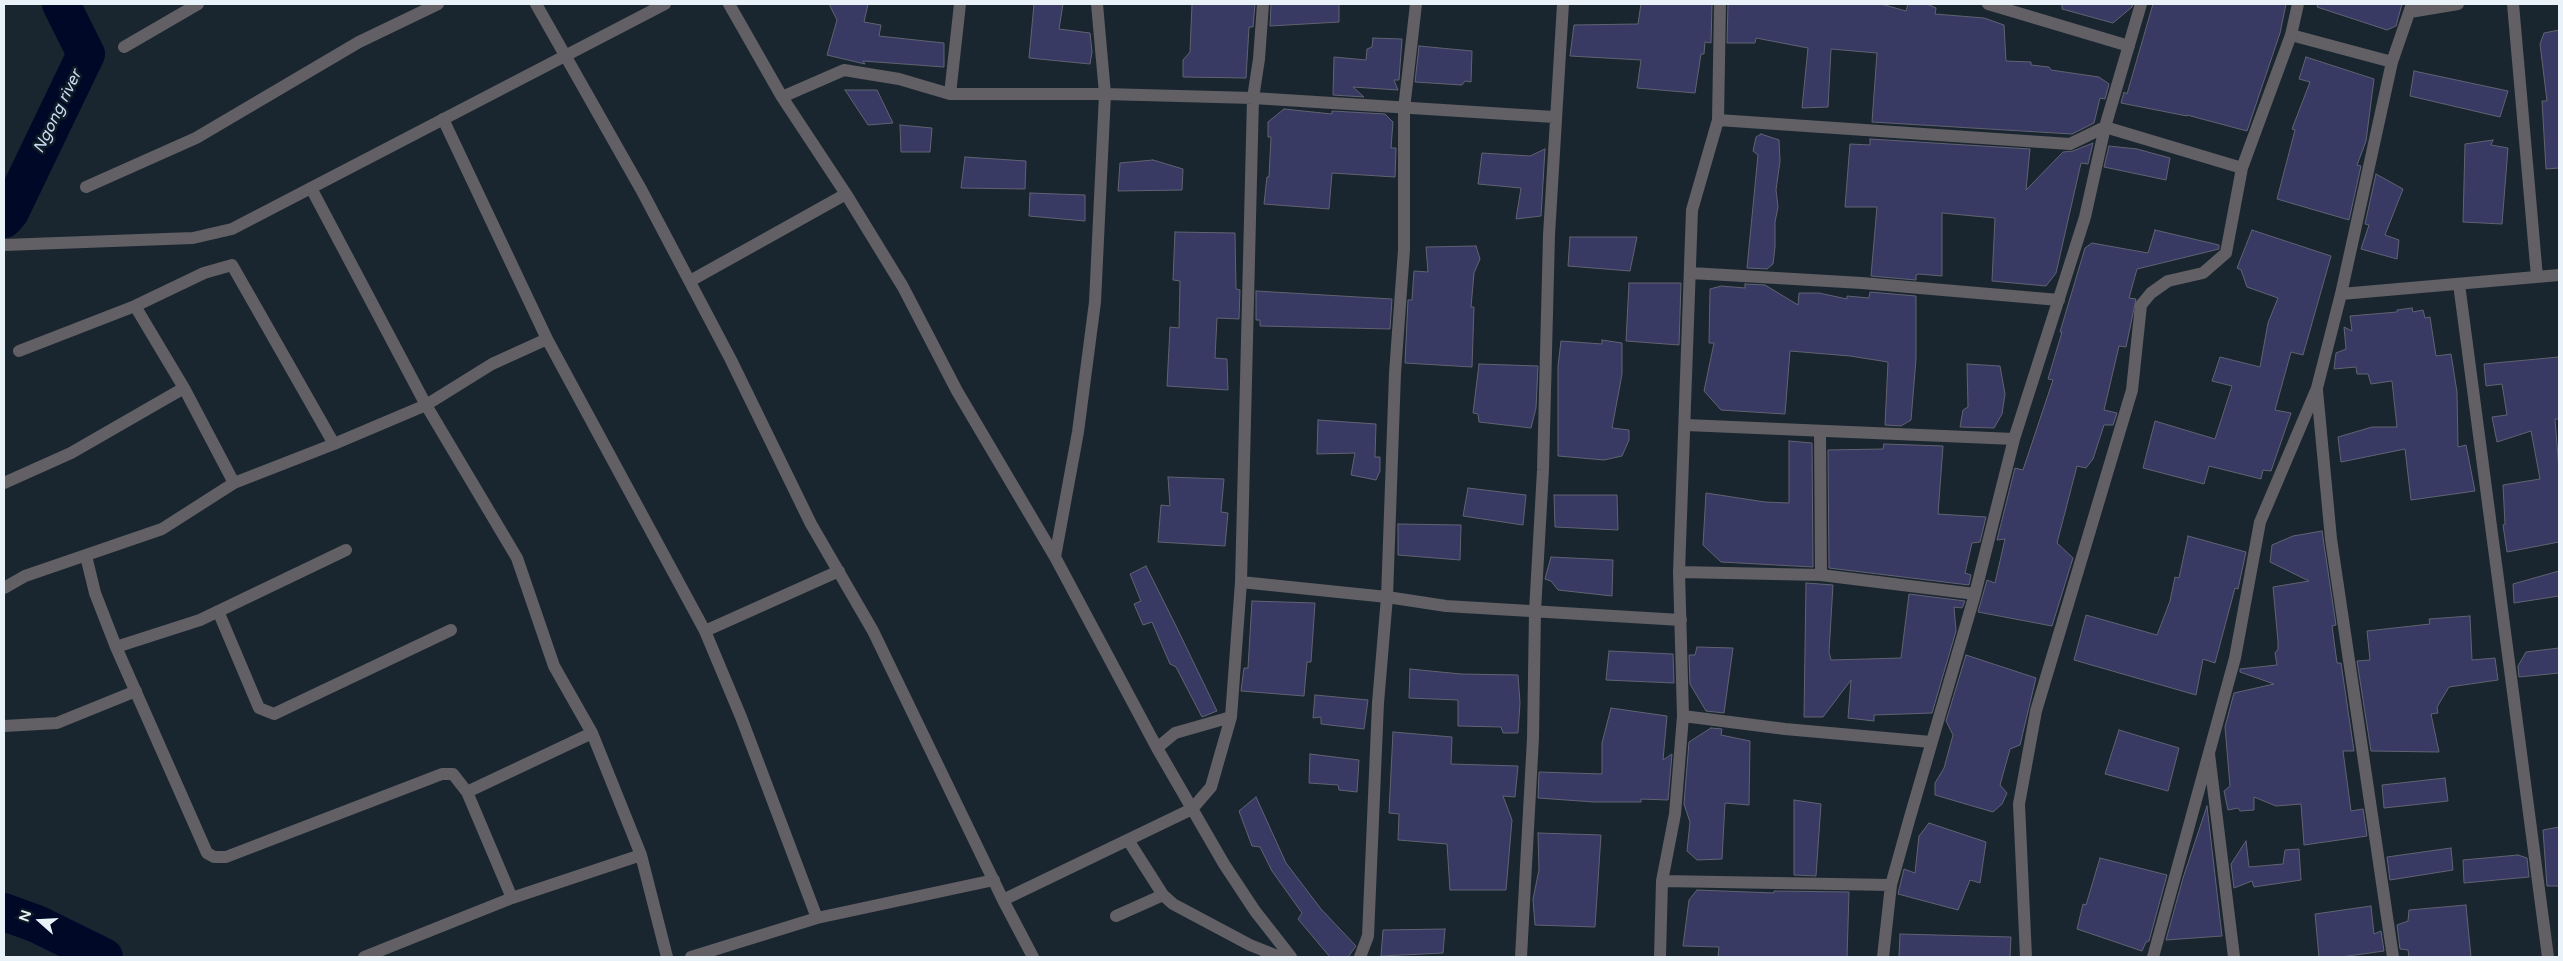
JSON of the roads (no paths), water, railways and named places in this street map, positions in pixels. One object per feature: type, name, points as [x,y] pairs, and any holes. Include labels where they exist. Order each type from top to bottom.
[{"type":"street","points":[[124,46],[198,4]]},
{"type":"street","points":[[86,187],[196,138],[359,42],[438,4]]},
{"type":"street","points":[[536,4],[690,281],[811,524],[873,631],[1030,956]]},
{"type":"street","points":[[4,245],[193,238],[232,229],[665,4]]},
{"type":"street","points":[[729,4],[782,97],[846,194],[902,287],[957,391],[1055,557],[1157,748],[1192,809],[1239,888],[1291,957]]},
{"type":"street","points":[[950,94],[960,4]]},
{"type":"street","points":[[1055,557],[1078,432],[1095,302],[1105,94],[1097,4]]},
{"type":"street","points":[[1003,900],[1192,809],[1211,787],[1231,717],[1241,582],[1253,98],[1259,59],[1263,4]]},
{"type":"street","points":[[1360,957],[1368,936],[1378,703],[1387,597],[1395,373],[1404,250],[1404,109],[1416,4]]},
{"type":"street","points":[[1521,957],[1533,738],[1535,611],[1543,470],[1554,117],[1562,4]]},
{"type":"street","points":[[1660,957],[1662,880],[1676,814],[1683,716],[1679,572],[1686,425],[1692,210],[1718,120],[1720,4]]},
{"type":"street","points":[[1988,4],[2129,46]]},
{"type":"street","points":[[1882,957],[1891,885],[1975,594],[2014,439],[2085,217],[2105,127],[2141,4]]},
{"type":"street","points":[[2026,957],[2019,804],[2036,711],[2132,390],[2141,305],[2151,293],[2168,281],[2203,272],[2226,253],[2242,168],[2291,35],[2298,4]]},
{"type":"street","points":[[2153,957],[2208,747],[2234,658],[2260,522],[2317,388],[2341,294],[2392,62],[2411,8],[2458,4]]},
{"type":"street","points":[[2513,4],[2537,277]]},
{"type":"street","points":[[2291,35],[2392,62]]},
{"type":"street","points":[[782,97],[844,70],[899,79],[950,94],[1105,94],[1253,98],[1554,117]]},
{"type":"street","points":[[443,119],[547,339],[705,631],[741,717],[817,918]]},
{"type":"street","points":[[1718,120],[2070,144],[2105,127],[2242,168]]},
{"type":"street","points":[[311,188],[426,405],[517,558],[554,666],[592,733],[641,854],[667,957]]},
{"type":"street","points":[[690,281],[846,194]]},
{"type":"street","points":[[19,351],[135,306],[204,273],[232,265],[334,444]]},
{"type":"street","points":[[1691,273],[1862,283],[2059,300]]},
{"type":"street","points":[[2341,294],[2559,275]]},
{"type":"street","points":[[2459,284],[2548,957]]},
{"type":"street","points":[[135,306],[184,388],[234,483]]},
{"type":"street","points":[[4,588],[25,576],[162,529],[234,483],[334,444],[426,405],[492,364],[547,339]]},
{"type":"street","points":[[4,483],[71,453],[184,388]]},
{"type":"street","points":[[2317,388],[2331,539],[2393,957]]},
{"type":"street","points":[[1686,425],[2014,439]]},
{"type":"street","points":[[1820,431],[1821,575]]},
{"type":"street","points":[[116,647],[200,620],[346,550]]},
{"type":"street","points":[[86,556],[95,593],[116,647],[207,853],[214,857],[226,857],[442,774],[453,774],[467,792],[512,898]]},
{"type":"street","points":[[705,631],[839,571]]},
{"type":"street","points":[[1679,572],[1821,575],[1975,594]]},
{"type":"street","points":[[1241,582],[1387,597],[1446,606],[1681,620]]},
{"type":"street","points":[[218,611],[259,708],[274,714],[452,630]]},
{"type":"street","points":[[4,726],[57,722],[136,691]]},
{"type":"street","points":[[1683,716],[1931,742]]},
{"type":"street","points":[[1157,748],[1175,733],[1231,717]]},
{"type":"street","points":[[467,792],[592,733]]},
{"type":"street","points":[[2208,747],[2234,957]]},
{"type":"street","points":[[1128,840],[1163,895],[1189,914],[1250,945],[1280,957]]},
{"type":"street","points":[[364,957],[512,898],[641,854]]},
{"type":"street","points":[[691,957],[817,918],[994,880]]},
{"type":"street","points":[[1662,880],[1891,885]]},
{"type":"street","points":[[1116,916],[1163,895]]},
{"type":"waterway","name":"Ngong river","points":[[4,219],[10,212],[86,54],[61,4]]},
{"type":"waterway","name":"Ngong river","points":[[4,912],[37,924],[104,957]]}]
